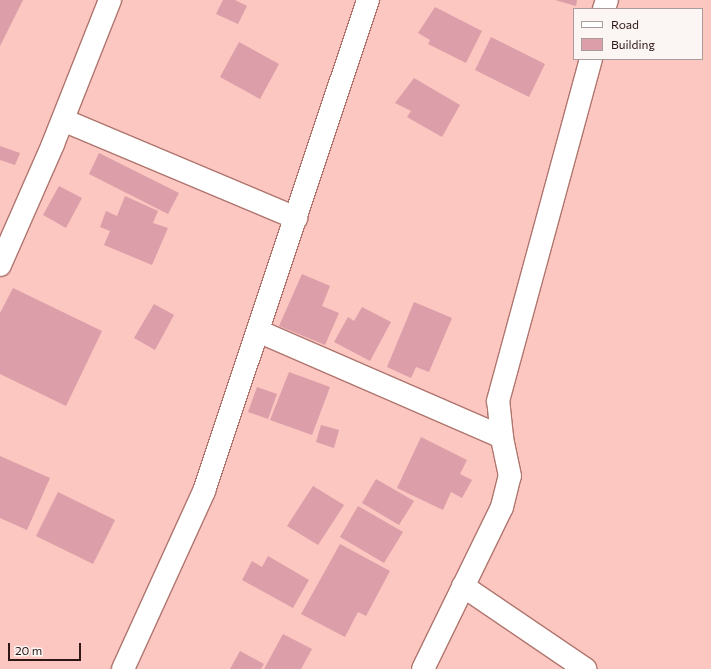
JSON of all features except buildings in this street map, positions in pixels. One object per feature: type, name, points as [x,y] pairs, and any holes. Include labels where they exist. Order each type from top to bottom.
[{"type":"street","points":[[0,265],[63,120],[110,0]]},
{"type":"street","points":[[123,669],[204,491],[368,0]]},
{"type":"street","points":[[424,669],[502,507],[510,476],[502,437],[498,401],[591,60]]},
{"type":"street","points":[[63,120],[296,218]]},
{"type":"street","points":[[258,331],[502,437]]},
{"type":"street","points":[[463,586],[585,669]]}]
